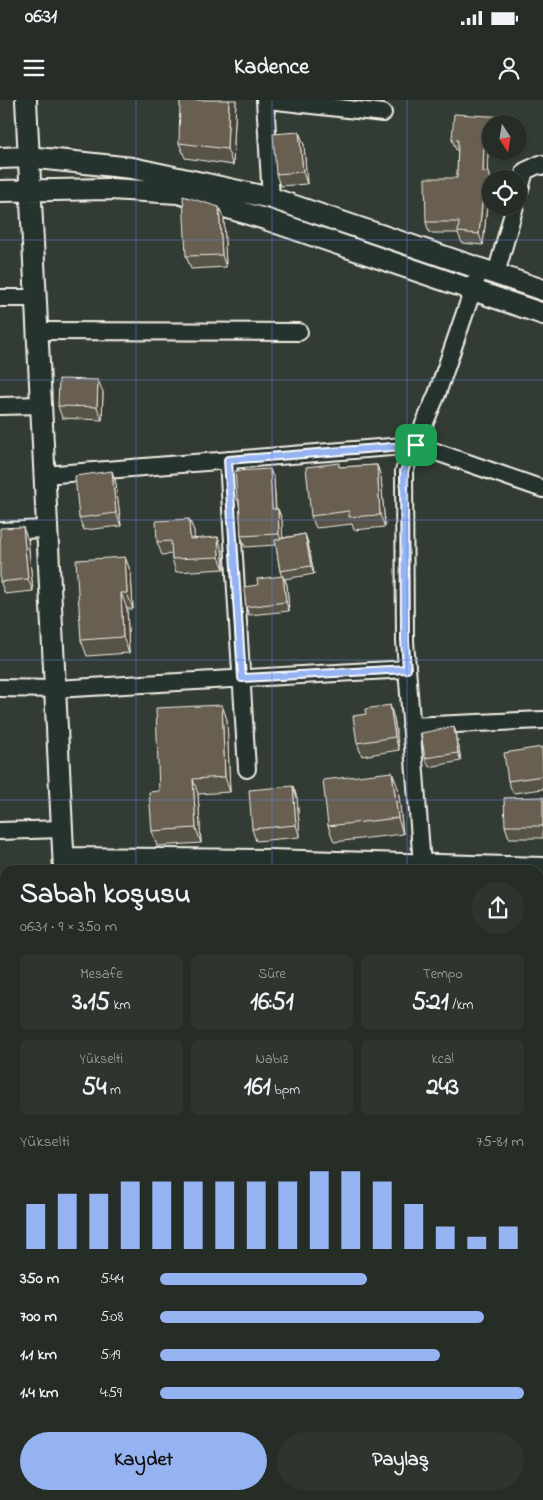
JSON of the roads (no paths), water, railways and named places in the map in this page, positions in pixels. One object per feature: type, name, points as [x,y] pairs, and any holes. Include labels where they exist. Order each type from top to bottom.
[{"type":"street","points":[[26,100],[64,864],[422,865],[405,641],[404,471],[437,394],[473,290],[488,271],[511,215]]},
{"type":"street","points":[[271,198],[266,100],[383,113]]},
{"type":"street","points":[[0,158],[28,157],[132,168],[271,198],[543,290]]},
{"type":"street","points":[[527,170],[540,164],[543,166]]},
{"type":"street","points":[[0,192],[110,188],[178,193],[265,219],[543,314]]},
{"type":"street","points":[[0,298],[36,298]]},
{"type":"street","points":[[37,331],[299,332]]},
{"type":"street","points":[[0,406],[41,405]]},
{"type":"street","points":[[44,475],[416,445],[543,489]]},
{"type":"street","points":[[228,460],[247,769]]},
{"type":"street","points":[[0,531],[47,529]]},
{"type":"street","points":[[0,688],[55,689],[407,669]]},
{"type":"street","points":[[411,726],[543,720]]},
{"type":"street","points":[[0,830],[62,829]]}]
